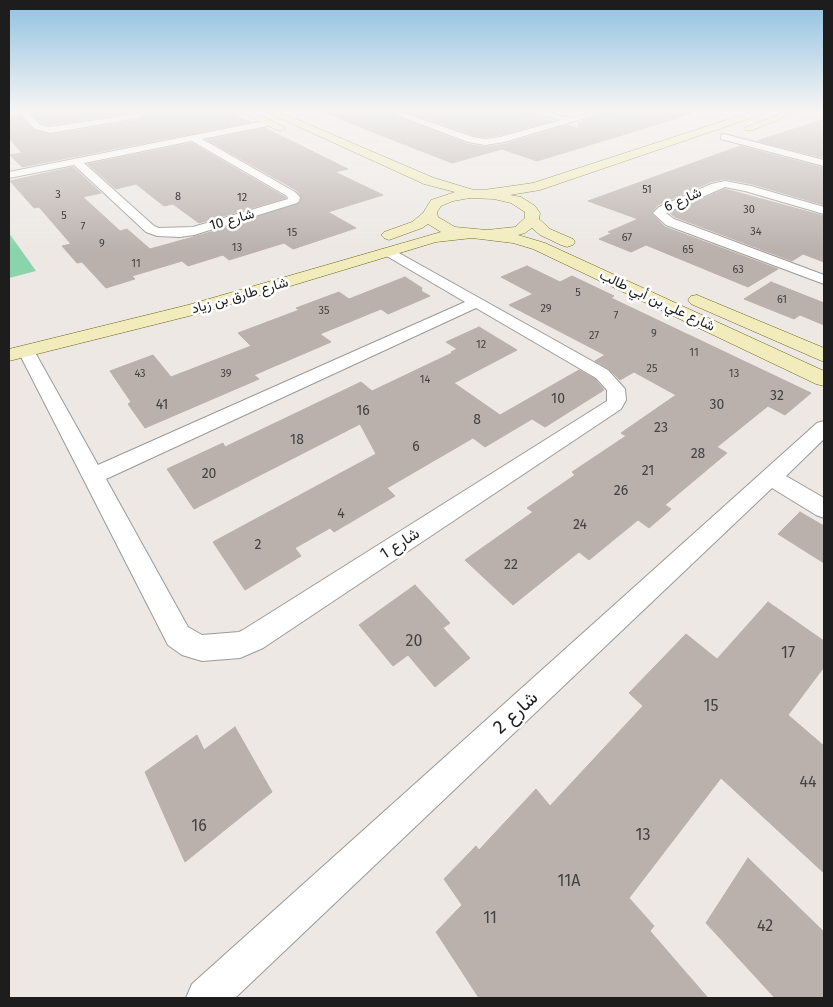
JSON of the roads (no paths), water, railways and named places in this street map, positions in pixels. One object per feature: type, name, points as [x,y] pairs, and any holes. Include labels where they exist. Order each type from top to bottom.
[{"type":"main road","points":[[345,157],[351,160]]},
{"type":"main road","points":[[374,157],[442,186],[481,194],[532,188],[623,157]]},
{"type":"main road","points":[[617,159],[640,166]]},
{"type":"main road","points":[[604,163],[621,167],[626,171]]},
{"type":"main road","points":[[387,176],[403,177],[408,172]]},
{"type":"main road","name":"شارع طارق بن زياد","points":[[220,284],[406,229],[421,222],[428,205],[450,197],[481,194]]},
{"type":"main road","name":"شارع علي بن أبي طالب","points":[[481,194],[516,200],[527,206],[532,217],[546,232],[647,278]]},
{"type":"main road","points":[[428,205],[435,222],[445,228],[478,235],[505,234],[520,230],[543,202]]},
{"type":"main road","name":"شارع طارق بن زياد","points":[[18,353],[191,301],[249,294],[443,236],[478,235]]},
{"type":"main road","name":"شارع علي بن أبي طالب","points":[[478,235],[515,239],[547,250],[824,379]]},
{"type":"main road","points":[[547,250],[550,244],[567,242]]},
{"type":"main road","points":[[238,279],[228,284],[228,291],[238,295],[249,294]]},
{"type":"main road","name":"شارع علي بن أبي طالب","points":[[682,293],[824,356]]},
{"type":"street","points":[[9,175],[96,157]]},
{"type":"street","name":"شارع 10","points":[[76,161],[150,229],[157,232],[180,233],[194,231],[293,201],[293,195],[226,157]]},
{"type":"street","points":[[801,157],[824,163]]},
{"type":"street","name":"شارع 6","points":[[824,211],[747,188],[726,184],[715,186],[658,213],[670,222],[824,280]]},
{"type":"street","name":"شارع 1","points":[[18,353],[92,476],[178,636],[192,646],[202,648],[240,645],[254,639],[614,405],[617,400],[616,389],[602,374],[390,252]]},
{"type":"street","points":[[92,476],[477,302]]},
{"type":"street","name":"شارع 2","points":[[206,998],[824,428]]},
{"type":"street","points":[[772,478],[824,509]]}]
